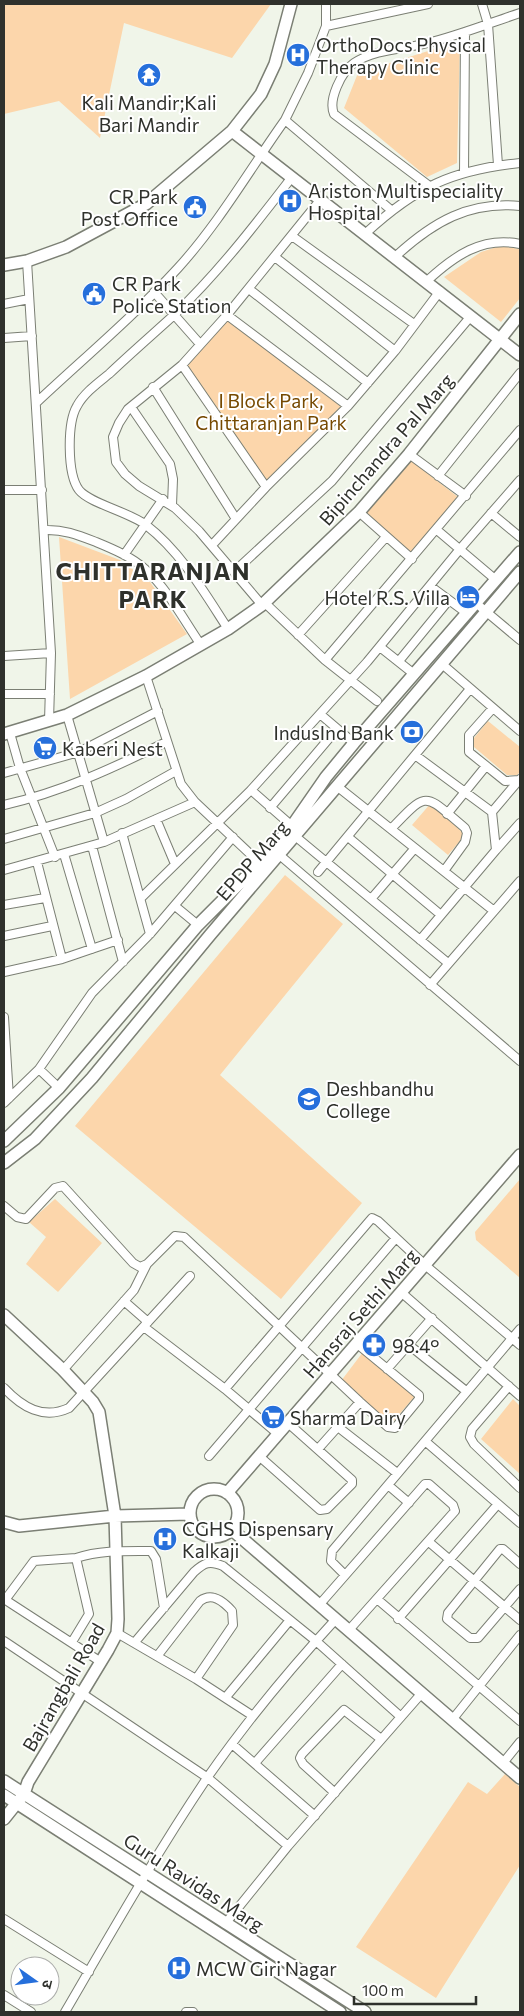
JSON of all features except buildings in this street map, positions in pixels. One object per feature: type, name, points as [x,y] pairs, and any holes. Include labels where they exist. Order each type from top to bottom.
[{"type":"street","points":[[4,264],[27,261],[66,247],[146,204],[232,131],[261,94],[275,64],[291,4]]},
{"type":"street","points":[[37,402],[178,268],[210,229],[285,120],[308,73],[326,26],[326,4]]},
{"type":"street","points":[[326,26],[428,4]]},
{"type":"street","points":[[482,4],[488,24],[498,165]]},
{"type":"street","points":[[428,186],[334,114],[332,102],[346,70],[359,60],[465,32],[520,13]]},
{"type":"street","points":[[464,173],[465,32]]},
{"type":"street","points":[[285,120],[392,210]]},
{"type":"street","points":[[232,131],[396,256],[520,355]]},
{"type":"street","points":[[366,233],[392,210],[428,186],[464,173],[498,165],[520,163]]},
{"type":"street","points":[[228,629],[200,586],[173,551],[145,525],[81,493],[73,477],[70,429],[72,416],[90,390],[174,315],[238,245],[292,177]]},
{"type":"street","points":[[321,199],[249,289],[182,365],[131,407],[119,423],[113,437],[116,462],[125,474],[139,486],[172,506],[213,544],[263,604],[325,660],[378,702]]},
{"type":"street","points":[[396,256],[424,232],[450,217],[474,208],[499,204],[520,206]]},
{"type":"street","points":[[292,236],[414,324]]},
{"type":"street","points":[[428,281],[448,262],[467,250],[488,243],[509,242],[520,244]]},
{"type":"street","points":[[275,257],[394,351]]},
{"type":"street","points":[[27,261],[51,653],[49,721]]},
{"type":"street","points":[[249,289],[368,383]]},
{"type":"street","points":[[213,544],[266,487],[348,406],[394,351],[440,291]]},
{"type":"street","points":[[154,292],[200,344]]},
{"type":"street","points":[[4,304],[30,299]]},
{"type":"street","name":"Bipinchandra Pal Marg","points":[[7,733],[67,715],[146,676],[228,629],[263,604],[359,512],[409,454],[520,314]]},
{"type":"street","points":[[227,315],[348,406]]},
{"type":"street","points":[[235,571],[332,481],[471,316]]},
{"type":"street","points":[[4,338],[32,336]]},
{"type":"street","points":[[182,365],[266,487]]},
{"type":"street","points":[[438,476],[520,373]]},
{"type":"street","points":[[153,387],[236,519]]},
{"type":"street","points":[[131,407],[170,464],[173,479],[172,506]]},
{"type":"street","points":[[325,660],[520,430]]},
{"type":"street","points":[[409,454],[466,496]]},
{"type":"street","points":[[141,898],[250,790],[320,714],[380,647],[460,549],[520,480]]},
{"type":"street","points":[[4,490],[42,490]]},
{"type":"street","points":[[124,555],[163,499]]},
{"type":"street","points":[[359,512],[412,559]]},
{"type":"street","points":[[491,513],[520,537]]},
{"type":"street","points":[[44,530],[55,529],[72,533],[124,555],[146,569],[158,582],[201,645]]},
{"type":"street","points":[[437,530],[496,580]]},
{"type":"street","points":[[298,635],[386,537]]},
{"type":"street","name":"EPDP Marg","points":[[294,831],[326,777],[354,742],[477,604],[520,552]]},
{"type":"street","name":"EPDP Marg","points":[[4,1162],[35,1139],[92,1078],[263,867],[294,831],[338,787],[520,572]]},
{"type":"street","points":[[430,586],[468,614]]},
{"type":"street","points":[[399,662],[449,600]]},
{"type":"street","points":[[477,604],[520,640]]},
{"type":"street","points":[[380,647],[414,674]]},
{"type":"street","points":[[4,656],[51,653]]},
{"type":"street","points":[[442,664],[520,731]]},
{"type":"street","points":[[146,676],[181,784],[195,802],[263,867]]},
{"type":"street","points":[[318,872],[370,812],[470,689]]},
{"type":"street","points":[[4,694],[50,694]]},
{"type":"street","points":[[493,708],[469,735],[469,752],[505,781],[520,779]]},
{"type":"street","points":[[4,774],[79,752],[158,711]]},
{"type":"street","points":[[320,714],[354,742]]},
{"type":"street","points":[[67,715],[104,842]]},
{"type":"street","points":[[270,808],[337,728]]},
{"type":"street","points":[[7,733],[55,857]]},
{"type":"street","points":[[4,805],[32,799],[87,780],[166,742]]},
{"type":"street","points":[[416,755],[492,812]]},
{"type":"street","points":[[447,814],[486,766]]},
{"type":"street","points":[[4,839],[95,813],[126,799],[176,771]]},
{"type":"street","points":[[496,850],[492,812],[520,779]]},
{"type":"street","points":[[338,787],[494,911]]},
{"type":"street","points":[[250,790],[327,862],[448,963]]},
{"type":"street","points":[[391,829],[421,800],[434,803],[465,828],[467,838],[444,871]]},
{"type":"street","points":[[4,870],[104,842],[195,802]]},
{"type":"street","points":[[156,819],[175,864]]},
{"type":"street","points":[[420,940],[520,823]]},
{"type":"street","points":[[122,833],[150,934]]},
{"type":"street","points":[[7,1101],[39,1069],[83,1004],[150,934],[233,837]]},
{"type":"street","points":[[348,837],[441,916]]},
{"type":"street","points":[[92,846],[123,962]]},
{"type":"street","points":[[371,899],[415,848]]},
{"type":"street","points":[[276,852],[520,1061]]},
{"type":"street","points":[[64,854],[92,950]]},
{"type":"street","points":[[37,862],[62,959]]},
{"type":"street","name":"EPDP Marg","points":[[4,1141],[59,1088],[198,925],[263,867]]},
{"type":"street","points":[[430,985],[520,881]]},
{"type":"street","points":[[4,905],[45,898]]},
{"type":"street","points":[[175,906],[198,925]]},
{"type":"street","points":[[4,936],[52,926]]},
{"type":"street","points":[[4,972],[62,959],[118,940]]},
{"type":"street","points":[[4,1017],[7,1101]]},
{"type":"street","points":[[39,1069],[59,1088]]},
{"type":"street","name":"Hansraj Sethi Marg","points":[[227,1493],[520,1156]]},
{"type":"street","points":[[4,1206],[17,1217],[26,1219],[55,1188],[63,1186],[133,1263],[140,1267],[147,1264]]},
{"type":"street","points":[[225,1389],[368,1220],[372,1218],[378,1221],[425,1265],[520,1346]]},
{"type":"street","points":[[63,1370],[138,1284],[147,1264],[172,1238],[180,1235],[360,1402],[391,1428],[398,1426],[419,1399],[418,1393],[356,1343]]},
{"type":"street","points":[[208,1456],[300,1347],[396,1238]]},
{"type":"street","points":[[4,1388],[24,1406],[43,1412],[60,1411],[69,1408],[190,1276]]},
{"type":"street","points":[[402,1293],[488,1366],[520,1396]]},
{"type":"street","points":[[124,1301],[146,1324],[278,1434]]},
{"type":"street","name":"Bajrangbali Road","points":[[4,1315],[63,1370],[97,1407],[101,1418],[115,1516],[116,1551],[117,1632],[101,1662],[28,1782],[13,1798]]},
{"type":"street","points":[[387,1369],[432,1318]]},
{"type":"street","points":[[345,1575],[331,1561],[332,1551],[520,1330]]},
{"type":"street","points":[[409,1345],[466,1392]]},
{"type":"street","points":[[509,1386],[472,1429],[470,1437],[474,1444],[520,1488]]},
{"type":"street","points":[[318,1448],[360,1402]]},
{"type":"street","points":[[259,1456],[317,1509],[324,1511],[340,1497],[352,1481],[318,1448],[288,1423]]},
{"type":"street","points":[[338,1427],[397,1474]]},
{"type":"street","points":[[425,1441],[520,1523]]},
{"type":"street","points":[[320,1604],[427,1483],[454,1506],[455,1511],[349,1630]]},
{"type":"street","points":[[388,1485],[409,1502]]},
{"type":"street","points":[[213,1489],[227,1493],[236,1504],[238,1511],[231,1528],[223,1535],[205,1535],[195,1528],[189,1514],[192,1503],[203,1493],[213,1489]]},
{"type":"street","points":[[398,1619],[498,1504]]},
{"type":"street","points":[[5,1527],[115,1516],[189,1514]]},
{"type":"street","points":[[231,1528],[520,1778]]},
{"type":"street","points":[[428,1542],[520,1620]]},
{"type":"street","points":[[520,1564],[503,1549],[500,1549],[472,1581],[447,1617],[470,1638],[479,1638],[520,1589]]},
{"type":"street","points":[[101,1662],[4,1599],[34,1561],[76,1558],[87,1554],[116,1551],[151,1551],[154,1554],[164,1608]]},
{"type":"street","points":[[72,1642],[89,1614],[76,1558]]},
{"type":"street","points":[[135,1642],[194,1572],[210,1562],[223,1566],[316,1641],[401,1717]]},
{"type":"street","points":[[158,1655],[200,1601],[205,1598],[214,1598],[232,1611],[233,1625],[196,1679]]},
{"type":"street","points":[[377,1599],[398,1619],[520,1721]]},
{"type":"street","points":[[65,2012],[147,1871],[208,1778],[253,1716],[336,1618]]},
{"type":"street","points":[[226,1697],[290,1620]]},
{"type":"street","points":[[117,1632],[158,1655],[253,1716]]},
{"type":"street","points":[[452,1720],[520,1635]]},
{"type":"street","points":[[4,1641],[208,1778],[288,1846]]},
{"type":"street","points":[[255,1763],[342,1664]]},
{"type":"street","points":[[225,1924],[288,1846],[422,1694]]},
{"type":"street","points":[[335,1793],[303,1764],[300,1758],[302,1754],[344,1710],[381,1739]]},
{"type":"street","points":[[503,1764],[520,1742]]},
{"type":"street","points":[[232,1744],[315,1816]]},
{"type":"street","name":"Guru Ravidas Marg","points":[[4,1781],[13,1798],[338,2012]]},
{"type":"street","points":[[4,1818],[13,1798]]},
{"type":"street","name":"Guru Ravidas Marg","points":[[13,1798],[147,1871],[225,1924],[365,2012]]},
{"type":"street","points":[[4,1919],[89,1972]]},
{"type":"street","points":[[4,1995],[31,2012]]},
{"type":"street","points":[[338,2012],[344,1999]]},
{"type":"street","points":[[186,2012],[194,2012]]},
{"type":"green space","points":[[4,4],[271,4],[232,58],[124,23],[100,138],[59,101],[4,114]]},
{"type":"green space","points":[[460,41],[457,163],[427,177],[344,108],[358,73]]},
{"type":"green space","points":[[500,246],[520,249],[520,298],[501,322],[444,277],[481,252]]},
{"type":"green space","name":"I Block Park, Chittaranjan Park","points":[[228,321],[343,405],[266,487],[182,365]]},
{"type":"green space","points":[[410,460],[458,497],[411,554],[365,512]]},
{"type":"green space","points":[[59,537],[120,560],[150,582],[187,634],[70,699]]},
{"type":"green space","points":[[488,721],[520,747],[520,772],[517,775],[507,775],[474,747],[474,738]]},
{"type":"green space","points":[[431,803],[465,835],[448,855],[412,825]]},
{"type":"green space","points":[[285,875],[343,924],[220,1075],[362,1203],[281,1299],[75,1126]]},
{"type":"green space","points":[[520,1179],[520,1278],[476,1240],[475,1232]]},
{"type":"green space","points":[[55,1199],[102,1243],[58,1292],[26,1264],[46,1237],[29,1222]]},
{"type":"green space","points":[[363,1352],[415,1396],[391,1424],[341,1381]]},
{"type":"green space","points":[[513,1399],[520,1406],[520,1474],[481,1439]]},
{"type":"green space","points":[[505,1774],[520,1787],[520,1865],[436,1998],[356,1947],[468,1782],[487,1794]]},
{"type":"place","name":"OrthoDocs Physical Therapy Clinic","points":[[298,55]]},
{"type":"place","name":"Kali Mandir;Kali Bari Mandir","points":[[149,75]]},
{"type":"place","name":"Ariston Multispeciality Hospital","points":[[290,201]]},
{"type":"place","name":"CR Park Post Office","points":[[195,207]]},
{"type":"place","name":"CR Park Police Station","points":[[94,294]]},
{"type":"place","name":"Hotel R.S. Villa","points":[[468,597]]},
{"type":"place","name":"IndusInd Bank","points":[[412,732]]},
{"type":"place","name":"Kaberi Nest","points":[[45,748]]},
{"type":"place","name":"Deshbandhu College","points":[[309,1099]]},
{"type":"place","name":"98.4°","points":[[374,1345]]},
{"type":"place","name":"Sharma Dairy","points":[[273,1417]]},
{"type":"place","name":"CGHS Dispensary Kalkaji","points":[[165,1539]]},
{"type":"place","name":"MCW Giri Nagar","points":[[179,1968]]},
{"type":"district","name":"CHITTARANJAN PARK","points":[[153,584]]}]
